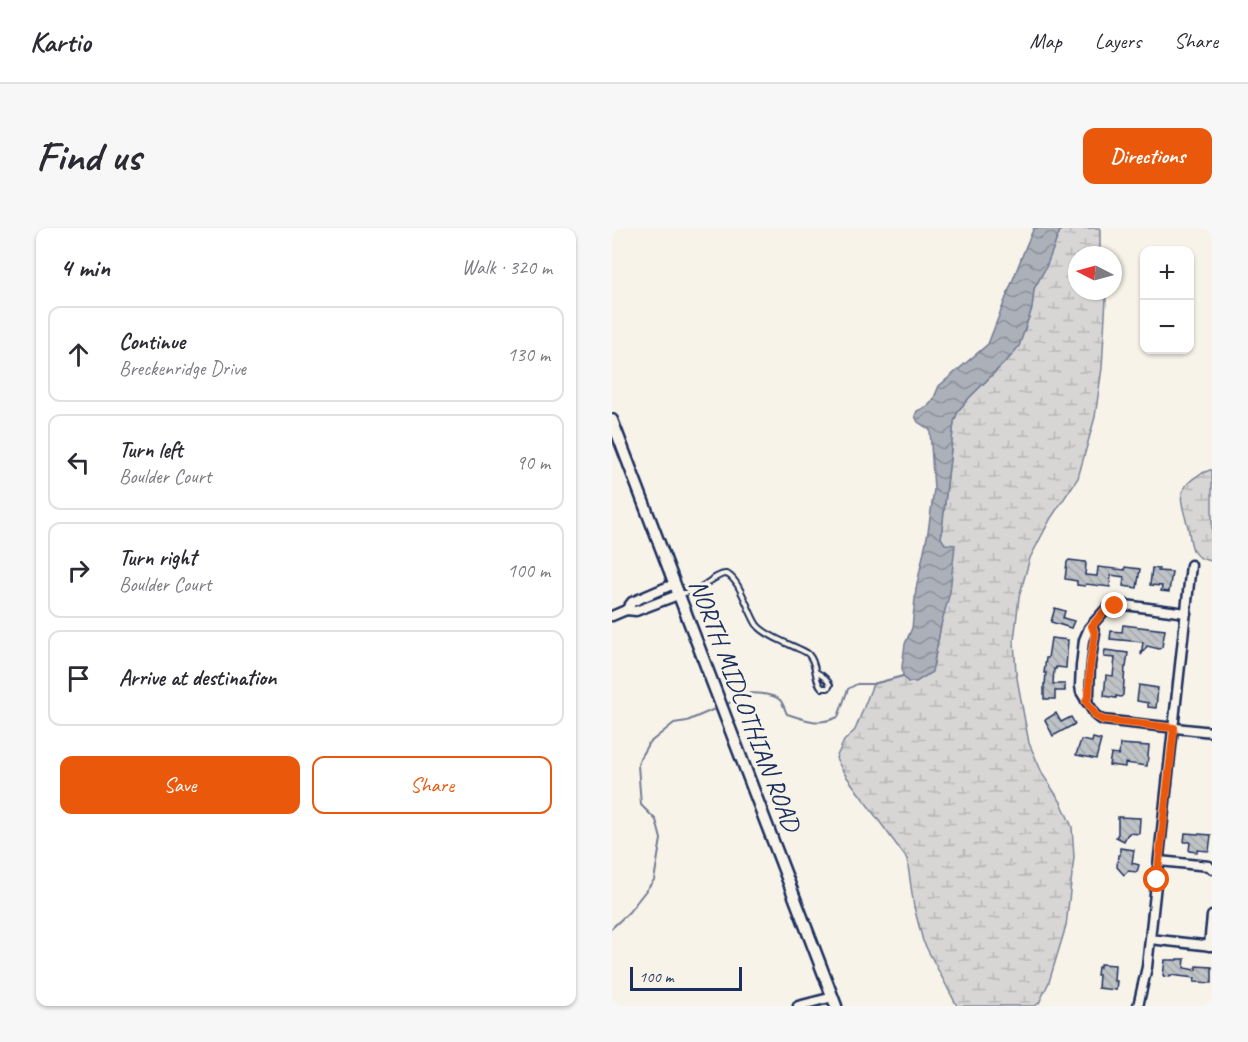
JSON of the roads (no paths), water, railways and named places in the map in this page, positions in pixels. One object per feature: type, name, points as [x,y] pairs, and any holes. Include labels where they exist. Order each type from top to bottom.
[{"type":"main road","name":"NORTH MIDLOTHIAN ROAD","points":[[612,420],[835,1002]]},
{"type":"street","points":[[1138,1006],[1147,967],[1191,565]]},
{"type":"street","points":[[612,616],[626,610],[636,611],[676,590]]},
{"type":"street","points":[[1186,613],[1116,605],[1106,609],[1086,632],[1081,666],[1081,692],[1096,716],[1103,720],[1212,732]]},
{"type":"street","points":[[1159,861],[1212,869]]},
{"type":"street","points":[[1150,939],[1210,946],[1212,916]]},
{"type":"street","points":[[798,1006],[835,1002]]},
{"type":"lane","points":[[676,590],[695,590],[727,574],[735,579],[757,626],[809,654],[815,665],[816,677],[818,685],[828,688],[830,685],[828,681],[816,672]]},
{"type":"water","points":[[1034,228],[1061,228],[1046,267],[1034,289],[1032,308],[1019,346],[969,398],[958,411],[954,422],[941,538],[945,544],[955,545],[950,592],[932,672],[916,682],[908,682],[903,676],[902,667],[905,644],[912,628],[916,589],[934,489],[930,430],[918,422],[915,416],[917,411],[928,406],[933,400],[939,386],[988,344]]},
{"type":"waterway","points":[[726,705],[741,694],[765,694],[780,700],[787,714],[812,721],[831,720],[838,717],[848,689],[857,684],[873,684],[903,676]]},
{"type":"waterway","points":[[612,928],[629,912],[654,880],[661,839],[656,820],[641,805],[638,765],[640,758],[648,744],[674,723],[687,721],[717,708]]}]
